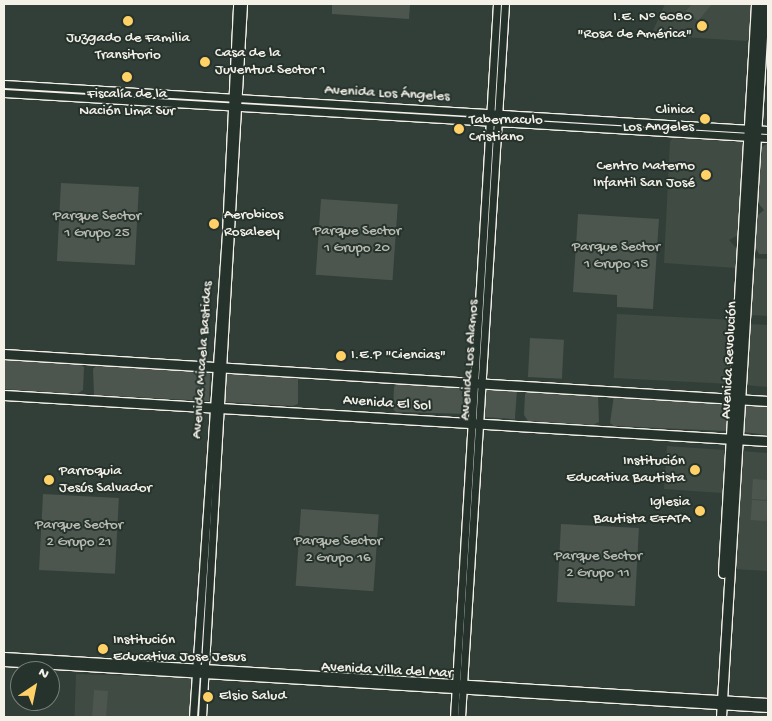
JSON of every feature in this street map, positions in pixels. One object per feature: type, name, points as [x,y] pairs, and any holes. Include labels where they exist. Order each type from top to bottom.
[{"type":"main road","name":"Avenida Revolución","points":[[721,717],[719,702],[752,133],[756,4]]},
{"type":"main road","name":"Avenida Revolución","points":[[752,133],[764,4]]},
{"type":"main road","name":"Avenida El Sol","points":[[4,354],[768,401]]},
{"type":"main road","name":"Avenida El Sol","points":[[4,395],[768,441]]},
{"type":"main road","name":"Avenida Revolución","points":[[715,717],[719,702]]},
{"type":"street","name":"Avenida Micaela Bastidas","points":[[235,103],[237,4]]},
{"type":"street","name":"Avenida Micaela Bastidas","points":[[194,717],[200,671],[235,103],[243,4]]},
{"type":"street","name":"Avenida Los Alamos","points":[[462,717],[460,686],[494,117],[497,4]]},
{"type":"street","name":"Avenida Los Alamos","points":[[494,117],[505,4]]},
{"type":"street","name":"Avenida Los Ángeles","points":[[4,84],[235,103]]},
{"type":"street","name":"Avenida Los Ángeles","points":[[4,93],[494,117],[752,133],[768,138]]},
{"type":"street","name":"Avenida Los Ángeles","points":[[752,133],[768,130]]},
{"type":"street","name":"Avenida Villa del Mar","points":[[4,656],[200,671]]},
{"type":"street","name":"Avenida Villa del Mar","points":[[4,662],[460,686],[719,702],[768,708]]},
{"type":"street","name":"Avenida Micaela Bastidas","points":[[200,671],[202,717]]},
{"type":"street","name":"Avenida Los Alamos","points":[[454,717],[460,686]]},
{"type":"street","name":"Avenida Villa del Mar","points":[[719,702],[768,702]]},
{"type":"shaded area","name":"I.E. N° 6080 \"Rosa de América\"","points":[[665,4],[751,4],[750,38],[746,41],[651,35]]},
{"type":"shaded area","points":[[673,138],[742,142],[744,145],[740,234],[729,240],[737,249],[736,268],[664,263],[670,141]]},
{"type":"shaded area","points":[[753,258],[768,259],[768,316],[750,315]]},
{"type":"shaded area","points":[[617,314],[734,320],[730,384],[614,378]]},
{"type":"shaded area","points":[[749,324],[768,325],[768,387],[746,385]]},
{"type":"shaded area","name":"Institución Educativa Bautista","points":[[667,446],[725,450],[722,493],[664,489]]},
{"type":"shaded area","points":[[742,451],[768,453],[768,571],[733,569]]},
{"type":"shaded area","points":[[76,674],[191,678],[190,717],[74,717]]},
{"type":"green space","points":[[332,4],[410,4],[409,19],[332,14]]},
{"type":"green space","points":[[692,4],[712,4],[698,21],[686,11]]},
{"type":"green space","points":[[768,143],[768,254],[759,254],[755,246],[757,216],[764,210],[758,203],[762,147]]},
{"type":"green space","name":"Parque Sector 1 Grupo 25","points":[[61,183],[139,187],[135,265],[57,261]]},
{"type":"green space","name":"Parque Sector 1 Grupo 20","points":[[321,199],[398,204],[393,280],[316,275]]},
{"type":"green space","name":"Parque Sector 1 Grupo 15","points":[[578,214],[659,219],[653,309],[617,307],[617,295],[573,292]]},
{"type":"green space","points":[[530,338],[564,340],[562,379],[528,377]]},
{"type":"green space","points":[[4,359],[80,364],[84,367],[83,390],[77,394],[4,389]]},
{"type":"green space","points":[[97,365],[207,371],[210,374],[209,401],[94,395],[93,369]]},
{"type":"green space","points":[[227,372],[298,376],[298,404],[293,406],[225,402],[224,375]]},
{"type":"green space","points":[[398,383],[467,387],[468,414],[396,412],[393,409],[394,387]]},
{"type":"green space","points":[[485,388],[517,390],[515,419],[483,417]]},
{"type":"green space","points":[[529,390],[598,395],[599,422],[593,425],[528,421],[524,415],[525,394]]},
{"type":"green space","points":[[614,395],[726,402],[726,431],[614,426],[610,423]]},
{"type":"green space","points":[[745,404],[768,404],[768,435],[743,432]]},
{"type":"green space","points":[[753,479],[768,480],[767,500],[752,499]]},
{"type":"green space","name":"Parque Sector 2 Grupo 21","points":[[43,494],[119,498],[115,574],[39,570]]},
{"type":"green space","points":[[752,500],[768,501],[767,521],[751,520]]},
{"type":"green space","name":"Parque Sector 2 Grupo 16","points":[[301,509],[379,514],[373,591],[296,586]]},
{"type":"green space","name":"Parque Sector 2 Grupo 11","points":[[561,524],[639,528],[635,606],[557,602]]},
{"type":"green space","points":[[94,690],[108,691],[106,717],[92,716]]},
{"type":"place","name":"Juzgado de Familia Transitorio","points":[[128,21]]},
{"type":"place","name":"I.E. N° 6080 \"Rosa de América\"","points":[[702,26]]},
{"type":"place","name":"Casa de la Juventud Sector 1","points":[[205,62]]},
{"type":"place","name":"Fiscalía de la Nación Lima Sur","points":[[127,77]]},
{"type":"place","name":"Clinica Los Angeles","points":[[705,119]]},
{"type":"place","name":"Tabernaculo Cristiano","points":[[459,129]]},
{"type":"place","name":"Centro Materno Infantil San José","points":[[706,175]]},
{"type":"place","name":"Aerobicos Rosaleey","points":[[214,224]]},
{"type":"place","name":"I.E.P \"Ciencias\"","points":[[341,356]]},
{"type":"place","name":"Institución Educativa Bautista","points":[[695,470]]},
{"type":"place","name":"Parroquia Jesús Salvador","points":[[49,480]]},
{"type":"place","name":"Iglesia Bautista EFATA","points":[[700,511]]},
{"type":"place","name":"Institución Educativa Jose Jesus","points":[[103,649]]},
{"type":"place","name":"Elsio Salud","points":[[208,697]]}]
